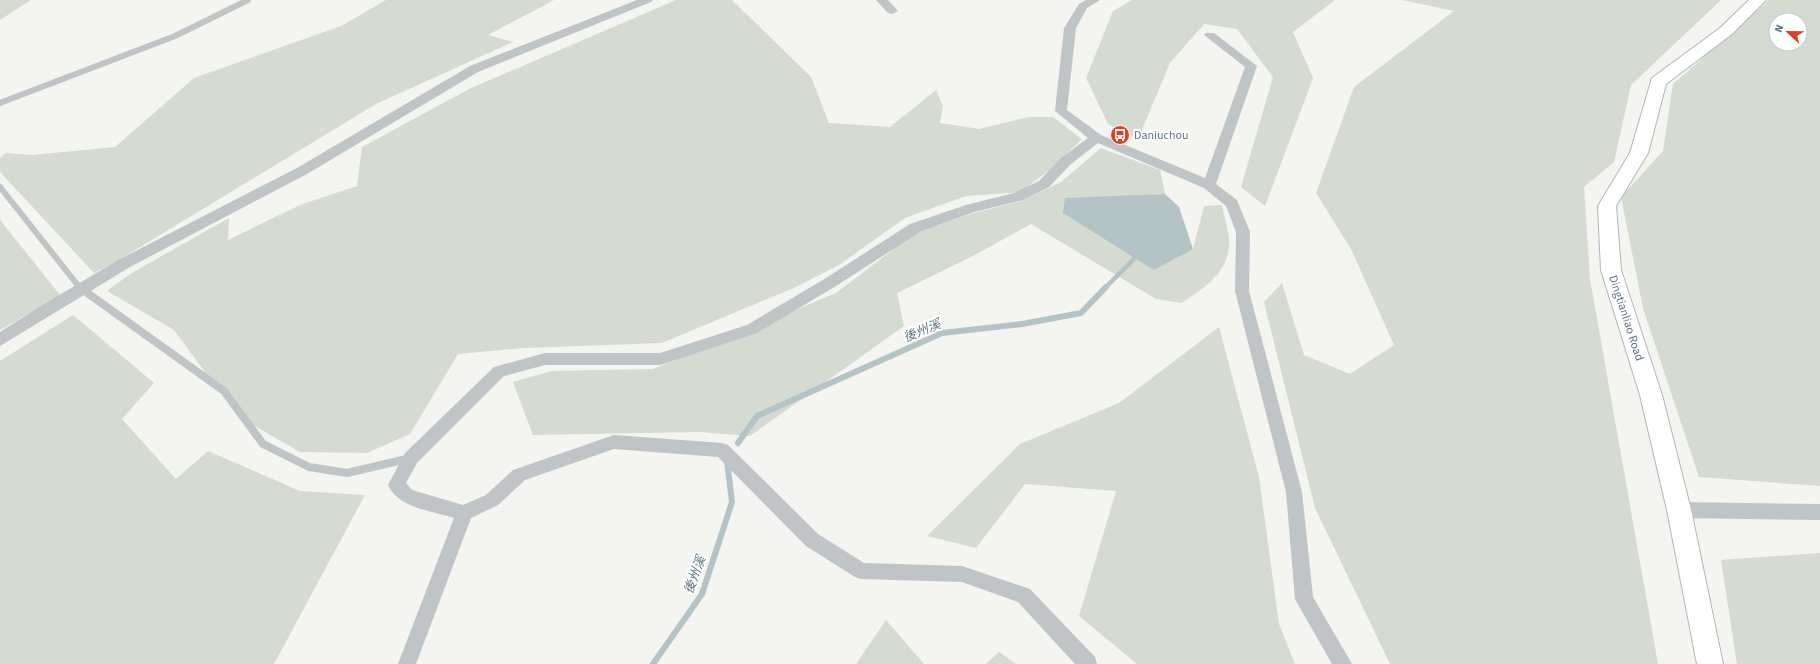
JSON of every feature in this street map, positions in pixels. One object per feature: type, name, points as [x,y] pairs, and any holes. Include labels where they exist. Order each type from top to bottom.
[{"type":"street","points":[[0,340],[81,288],[125,263],[302,171],[474,69],[647,0]]},
{"type":"street","points":[[882,0],[892,11]]},
{"type":"street","points":[[1094,0],[1083,6],[1070,28],[1061,111],[1097,138],[1209,185],[1232,203],[1243,232],[1242,291],[1294,492],[1304,599],[1343,664]]},
{"type":"street","name":"Dingtianliao Road","points":[[1710,664],[1679,510],[1651,395],[1611,270],[1607,206],[1639,153],[1658,82],[1726,31],[1758,0]]},
{"type":"street","points":[[1209,185],[1251,66],[1210,35]]},
{"type":"street","points":[[1088,664],[1024,595],[962,574],[861,571],[812,540],[722,450],[614,442],[519,475],[492,500],[464,513],[407,496],[396,485],[411,458],[499,371],[545,359],[660,359],[752,329],[831,282],[915,228],[971,208],[1018,197],[1044,184],[1066,161],[1097,138]]},
{"type":"street","points":[[1679,510],[1820,512]]},
{"type":"street","points":[[408,664],[464,513]]},
{"type":"lane","points":[[0,103],[175,36],[248,0]]},
{"type":"lane","points":[[0,187],[81,288],[224,391],[263,444],[309,467],[347,473],[411,458]]},
{"type":"shaded area","points":[[0,0],[31,0],[0,20]]},
{"type":"shaded area","points":[[386,0],[554,0],[488,35],[513,42],[376,104],[112,264],[94,273],[0,172],[0,158],[6,153],[32,155],[115,147],[194,78],[341,26]]},
{"type":"shaded area","points":[[676,0],[732,0],[811,77],[829,123],[890,127],[936,90],[943,106],[940,123],[979,129],[1028,117],[1053,117],[1082,139],[1051,169],[1020,192],[966,196],[905,218],[839,265],[796,287],[662,343],[524,348],[458,354],[410,434],[367,453],[300,452],[244,420],[205,372],[174,330],[107,291],[130,274],[229,218],[228,240],[300,205],[357,186],[362,147],[469,89]]},
{"type":"shaded area","points":[[1132,0],[1335,0],[1293,32],[1313,78],[1265,206],[1241,187],[1273,77],[1237,29],[1204,24],[1170,63],[1138,139],[1108,124],[1086,78],[1113,11]]},
{"type":"shaded area","points":[[1402,0],[1721,0],[1631,85],[1614,162],[1584,187],[1590,279],[1658,664],[1390,664],[1315,508],[1264,302],[1282,283],[1304,355],[1350,374],[1394,345],[1351,249],[1316,193],[1354,87],[1454,11]]},
{"type":"shaded area","points":[[1769,0],[1820,0],[1820,486],[1699,477],[1643,308],[1621,197],[1663,151],[1673,84]]},
{"type":"shaded area","points":[[1101,148],[1160,170],[1165,194],[1131,196],[1193,249],[1204,206],[1222,205],[1229,239],[1226,260],[1215,277],[1207,285],[1181,303],[1156,299],[1031,224],[971,257],[897,293],[904,326],[750,436],[699,432],[533,435],[513,382],[552,371],[653,369],[836,293],[912,235],[970,214],[1021,201],[1061,182]]},
{"type":"shaded area","points":[[1165,194],[1179,207],[1193,249],[1154,270],[1063,213],[1065,198]]},
{"type":"shaded area","points":[[0,220],[60,295],[0,330]]},
{"type":"shaded area","points":[[73,315],[154,383],[122,419],[176,479],[208,451],[300,491],[365,495],[274,664],[0,664],[0,361]]},
{"type":"shaded area","points":[[1219,327],[1259,477],[1279,624],[1295,664],[1137,664],[1079,616],[1116,491],[1025,484],[976,548],[927,536],[1020,444],[1119,403]]},
{"type":"shaded area","points":[[1820,553],[1820,664],[1737,664],[1721,560]]},
{"type":"shaded area","points":[[886,620],[924,664],[856,664]]},
{"type":"shaded area","points":[[999,652],[1016,664],[986,664]]},
{"type":"waterway","name":"後州溪","points":[[1106,287],[1140,253]]},
{"type":"waterway","name":"後州溪","points":[[738,443],[757,416],[942,333],[1022,324],[1081,313],[1106,287]]},
{"type":"waterway","name":"後州溪","points":[[653,664],[702,594],[732,502],[727,461]]},
{"type":"place","name":"Daniuchou","points":[[1120,135]]}]
